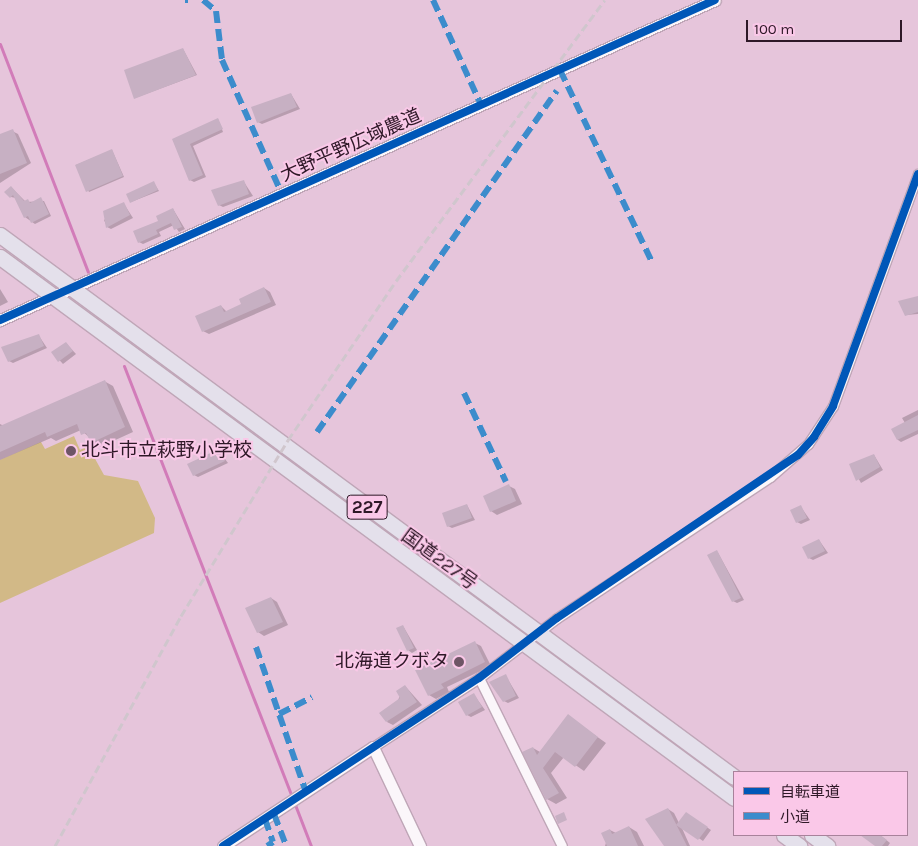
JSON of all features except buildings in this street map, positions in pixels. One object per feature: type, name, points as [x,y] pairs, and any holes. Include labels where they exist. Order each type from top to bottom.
[{"type":"highway","name":"国道227号","points":[[0,235],[733,776]]},
{"type":"highway","name":"国道227号","points":[[0,257],[733,797]]},
{"type":"highway","points":[[785,836],[799,846]]},
{"type":"highway","points":[[813,836],[828,846]]},
{"type":"street","name":"大野平野広域農道","points":[[0,320],[715,0]]},
{"type":"street","points":[[223,846],[479,678],[539,634],[557,618],[770,477],[814,438],[833,406],[918,174]]},
{"type":"street","points":[[479,678],[562,846]]},
{"type":"street","points":[[373,748],[420,846]]},
{"type":"shaded area","points":[[74,436],[80,450],[88,446],[104,475],[138,481],[155,518],[154,533],[0,603],[0,460],[41,442],[45,449]]},
{"type":"waterway","points":[[0,44],[88,272]]},
{"type":"waterway","points":[[124,366],[292,796]]},
{"type":"waterway","points":[[294,802],[311,846]]},
{"type":"railway","points":[[55,846],[181,616],[288,440],[396,281],[605,0]]},
{"type":"marked path","points":[[203,0],[216,11],[222,60],[282,194]]},
{"type":"marked path","points":[[433,0],[481,105]]},
{"type":"marked path","points":[[560,70],[652,262]]},
{"type":"marked path","points":[[317,432],[557,91]]},
{"type":"marked path","points":[[464,393],[506,482]]},
{"type":"marked path","points":[[256,647],[306,792]]},
{"type":"marked path","points":[[279,714],[312,697]]},
{"type":"marked path","points":[[274,814],[286,846]]},
{"type":"marked path","points":[[265,819],[273,842],[267,846]]},
{"type":"cycle path","points":[[0,320],[715,0]]},
{"type":"cycle path","points":[[223,846],[479,678],[557,618],[798,455],[814,437],[833,406],[918,174]]},
{"type":"place","name":"北斗市立萩野小学校","points":[[71,451]]},
{"type":"place","name":"北海道クボタ","points":[[459,662]]}]
